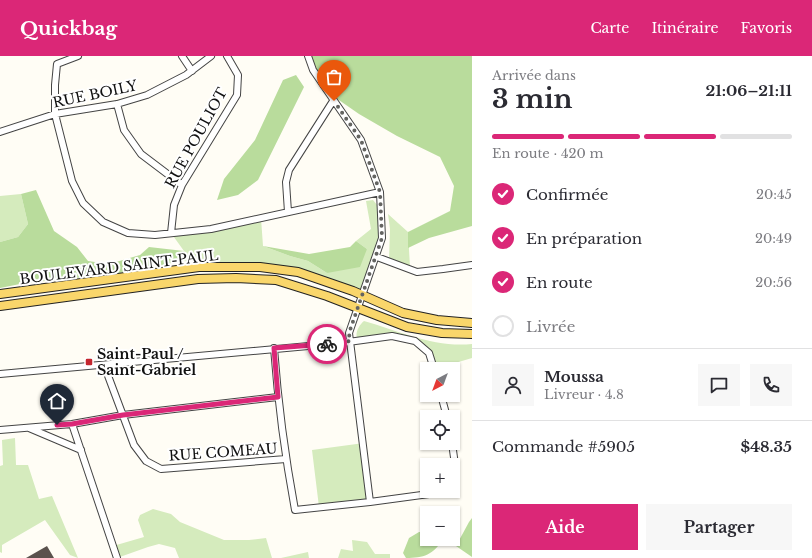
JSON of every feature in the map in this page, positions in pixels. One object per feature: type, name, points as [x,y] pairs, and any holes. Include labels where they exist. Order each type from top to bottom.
[{"type":"main road","name":"BOULEVARD SAINT-PAUL","points":[[0,294],[199,267],[260,267],[298,272],[362,293],[403,313],[437,320],[472,323]]},
{"type":"main road","name":"BOULEVARD SAINT-PAUL","points":[[0,306],[198,279],[236,278],[276,280],[357,307],[407,327],[442,333],[472,334]]},
{"type":"street","points":[[78,56],[57,64],[55,114],[72,181],[83,203],[103,222],[128,233],[155,235],[211,229],[380,192]]},
{"type":"street","points":[[182,56],[192,71]]},
{"type":"street","name":"RUE BOILY","points":[[0,132],[55,114],[117,104],[147,95],[192,71],[211,56]]},
{"type":"street","name":"RUE POULIOT","points":[[171,233],[174,205],[182,184],[237,95],[238,75],[227,56]]},
{"type":"street","points":[[308,56],[313,70],[361,140],[380,192],[382,238],[377,257],[362,293],[349,333],[370,502]]},
{"type":"street","points":[[288,212],[286,182],[289,170],[334,101]]},
{"type":"street","points":[[117,104],[124,130],[141,154],[182,184]]},
{"type":"street","points":[[377,257],[417,272],[472,265]]},
{"type":"street","points":[[0,374],[392,336],[415,341],[429,353],[432,362]]},
{"type":"street","points":[[274,348],[278,397],[286,459],[295,510],[420,495]]},
{"type":"street","points":[[104,365],[123,415]]},
{"type":"street","points":[[0,430],[72,424],[123,415],[278,397]]},
{"type":"street","name":"RUE COMEAU","points":[[123,415],[134,444],[146,461],[161,469],[286,459]]},
{"type":"street","points":[[72,424],[117,558]]},
{"type":"street","points":[[28,428],[81,450]]},
{"type":"green space","points":[[311,56],[472,56],[472,226],[429,238],[408,248],[408,232],[450,211],[454,186],[440,157],[397,136],[359,114],[336,98],[317,70]]},
{"type":"green space","points":[[296,75],[304,87],[258,180],[238,195],[217,200],[224,179],[255,140],[283,80]]},
{"type":"green space","points":[[36,190],[54,231],[77,247],[88,261],[109,264],[140,255],[149,247],[184,251],[183,261],[115,274],[25,283],[0,288],[0,242],[18,237],[28,224],[21,194]]},
{"type":"green space","points":[[21,194],[28,224],[18,237],[0,242],[0,196]]},
{"type":"green space","points":[[373,200],[378,206],[380,232],[379,242],[375,256],[361,289],[357,292],[314,276],[183,261],[184,251],[171,233],[261,218],[263,246],[308,261],[327,273],[367,249],[356,241],[371,229],[366,201]]},
{"type":"green space","points":[[388,214],[408,232],[410,267],[389,260],[390,229]]},
{"type":"green space","points":[[356,241],[367,249],[360,267],[327,273],[308,261],[263,246],[309,254],[350,247]]},
{"type":"green space","points":[[364,321],[417,338],[444,344],[472,344],[472,358],[459,362],[432,362],[429,353],[415,341],[392,336],[357,338],[358,329]]},
{"type":"green space","points":[[15,438],[16,465],[28,465],[39,499],[52,496],[78,558],[70,555],[45,520],[2,545],[2,553],[0,552],[0,466],[3,465],[2,440]]},
{"type":"green space","points":[[364,443],[371,501],[319,507],[312,450]]},
{"type":"green space","points":[[153,509],[171,514],[180,522],[224,540],[266,538],[272,558],[179,558],[175,548],[159,544],[117,558],[113,546],[144,537],[138,520],[140,515]]},
{"type":"green space","points":[[472,518],[472,557],[456,546],[460,546],[460,539]]},
{"type":"green space","points":[[420,532],[420,546],[438,546],[432,552],[423,556],[406,558],[403,553],[409,538]]},
{"type":"green space","points":[[352,540],[367,542],[375,554],[390,554],[390,558],[338,558],[341,549],[353,551]]},
{"type":"green space","points":[[308,552],[309,558],[281,558]]},
{"type":"building","points":[[47,546],[54,558],[26,558]]},
{"type":"way so far","points":[[327,344],[350,341],[349,333],[361,295],[377,257],[382,238],[380,192],[361,140],[334,101]]},
{"type":"place","name":"Saint-Paul / Saint-Gabriel","points":[[89,362]]},
{"type":"route","points":[[57,425],[72,424],[123,415],[278,397],[274,348],[327,344]]}]
